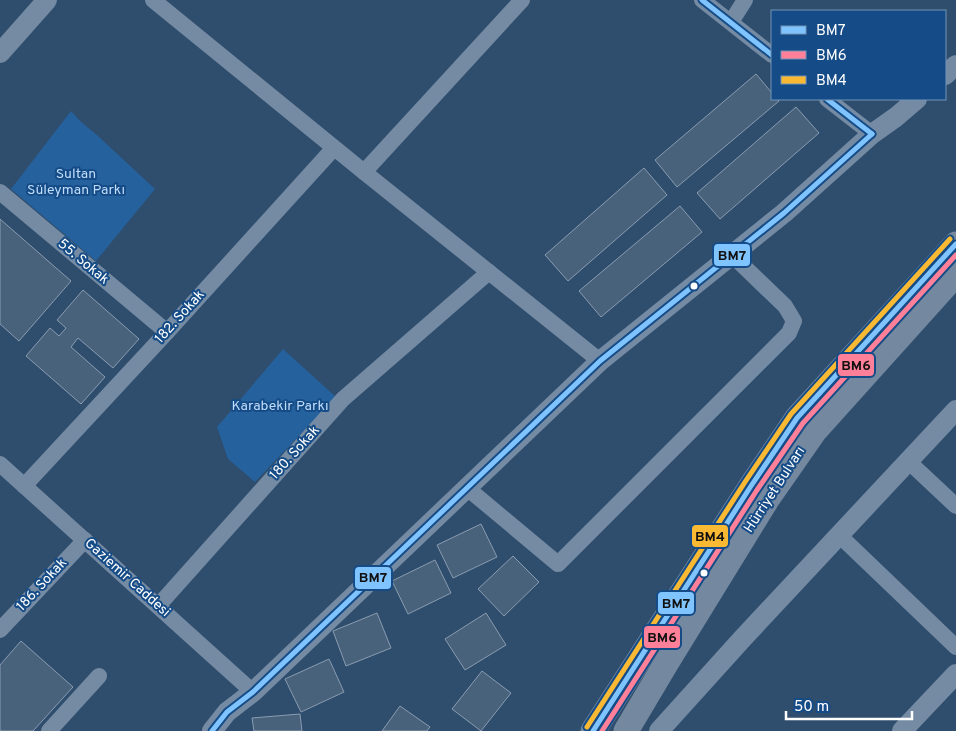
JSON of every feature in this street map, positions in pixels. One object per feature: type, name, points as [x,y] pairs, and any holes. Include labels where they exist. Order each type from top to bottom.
[{"type":"main road","name":"Hürriyet Bulvarı","points":[[593,731],[796,418],[956,244]]},
{"type":"main road","name":"Hürriyet Bulvarı","points":[[626,731],[666,662],[768,498],[814,432],[956,274]]},
{"type":"street","points":[[0,54],[47,0]]},
{"type":"street","points":[[153,0],[600,361]]},
{"type":"street","points":[[364,172],[522,0]]},
{"type":"street","points":[[702,0],[771,54]]},
{"type":"street","points":[[731,22],[745,0]]},
{"type":"street","points":[[946,74],[956,65]]},
{"type":"street","points":[[828,100],[872,134]]},
{"type":"street","points":[[212,731],[227,712],[253,692],[600,361],[784,213],[872,134],[896,118],[916,100]]},
{"type":"street","name":"182. Sokak","points":[[24,486],[334,148]]},
{"type":"street","name":"55. Sokak","points":[[0,192],[167,332]]},
{"type":"street","points":[[467,488],[558,564],[789,333],[794,320],[785,306],[732,254]]},
{"type":"street","name":"180. Sokak","points":[[158,606],[344,399],[489,272]]},
{"type":"street","points":[[659,731],[742,638],[956,410]]},
{"type":"street","points":[[908,461],[956,506]]},
{"type":"street","name":"Gaziemir Caddesi","points":[[0,464],[253,692]]},
{"type":"street","points":[[839,535],[956,647]]},
{"type":"street","name":"186. Sokak","points":[[0,630],[84,540]]},
{"type":"street","points":[[902,731],[956,674]]},
{"type":"street","points":[[49,731],[99,676]]},
{"type":"green space","name":"Sultan Süleyman Parkı","points":[[71,111],[155,189],[96,261],[11,189]]},
{"type":"green space","name":"Karabekir Parkı","points":[[283,349],[336,397],[255,482],[228,459],[217,427]]},
{"type":"building","points":[[756,74],[771,92],[771,100],[779,101],[677,187],[655,160]]},
{"type":"building","points":[[796,107],[819,133],[720,219],[697,193]]},
{"type":"building","points":[[644,168],[667,195],[568,281],[545,255]]},
{"type":"building","points":[[680,206],[702,232],[601,317],[579,291]]},
{"type":"building","points":[[0,219],[71,281],[19,341],[0,324]]},
{"type":"building","points":[[83,290],[139,339],[113,368],[78,338],[71,347],[105,377],[81,404],[26,356],[50,328],[59,336],[66,328],[57,320]]},
{"type":"building","points":[[481,524],[497,557],[453,578],[437,545]]},
{"type":"building","points":[[513,556],[539,582],[504,616],[478,589]]},
{"type":"building","points":[[435,560],[451,593],[408,614],[392,581]]},
{"type":"building","points":[[377,613],[391,648],[346,666],[333,631]]},
{"type":"building","points":[[486,613],[506,645],[465,670],[445,639]]},
{"type":"building","points":[[21,641],[73,687],[33,731],[2,731],[0,730],[0,665]]},
{"type":"building","points":[[329,659],[344,692],[301,712],[285,679]]},
{"type":"building","points":[[482,671],[511,693],[481,731],[452,709]]},
{"type":"building","points":[[400,706],[430,727],[427,731],[382,731]]},
{"type":"building","points":[[300,714],[302,731],[254,731],[252,718]]},
{"type":"transit line","name":"BM7","points":[[702,0],[771,54]]},
{"type":"transit line","name":"BM7","points":[[828,100],[872,134]]},
{"type":"transit line","name":"BM7","points":[[212,731],[227,712],[253,692],[600,361],[784,213],[872,134]]},
{"type":"transit line","name":"BM4","points":[[587,727],[791,414],[950,239]]},
{"type":"transit line","name":"BM7","points":[[593,731],[797,418],[956,244]]},
{"type":"transit line","name":"BM6","points":[[602,731],[757,490],[803,423],[956,255]]}]
